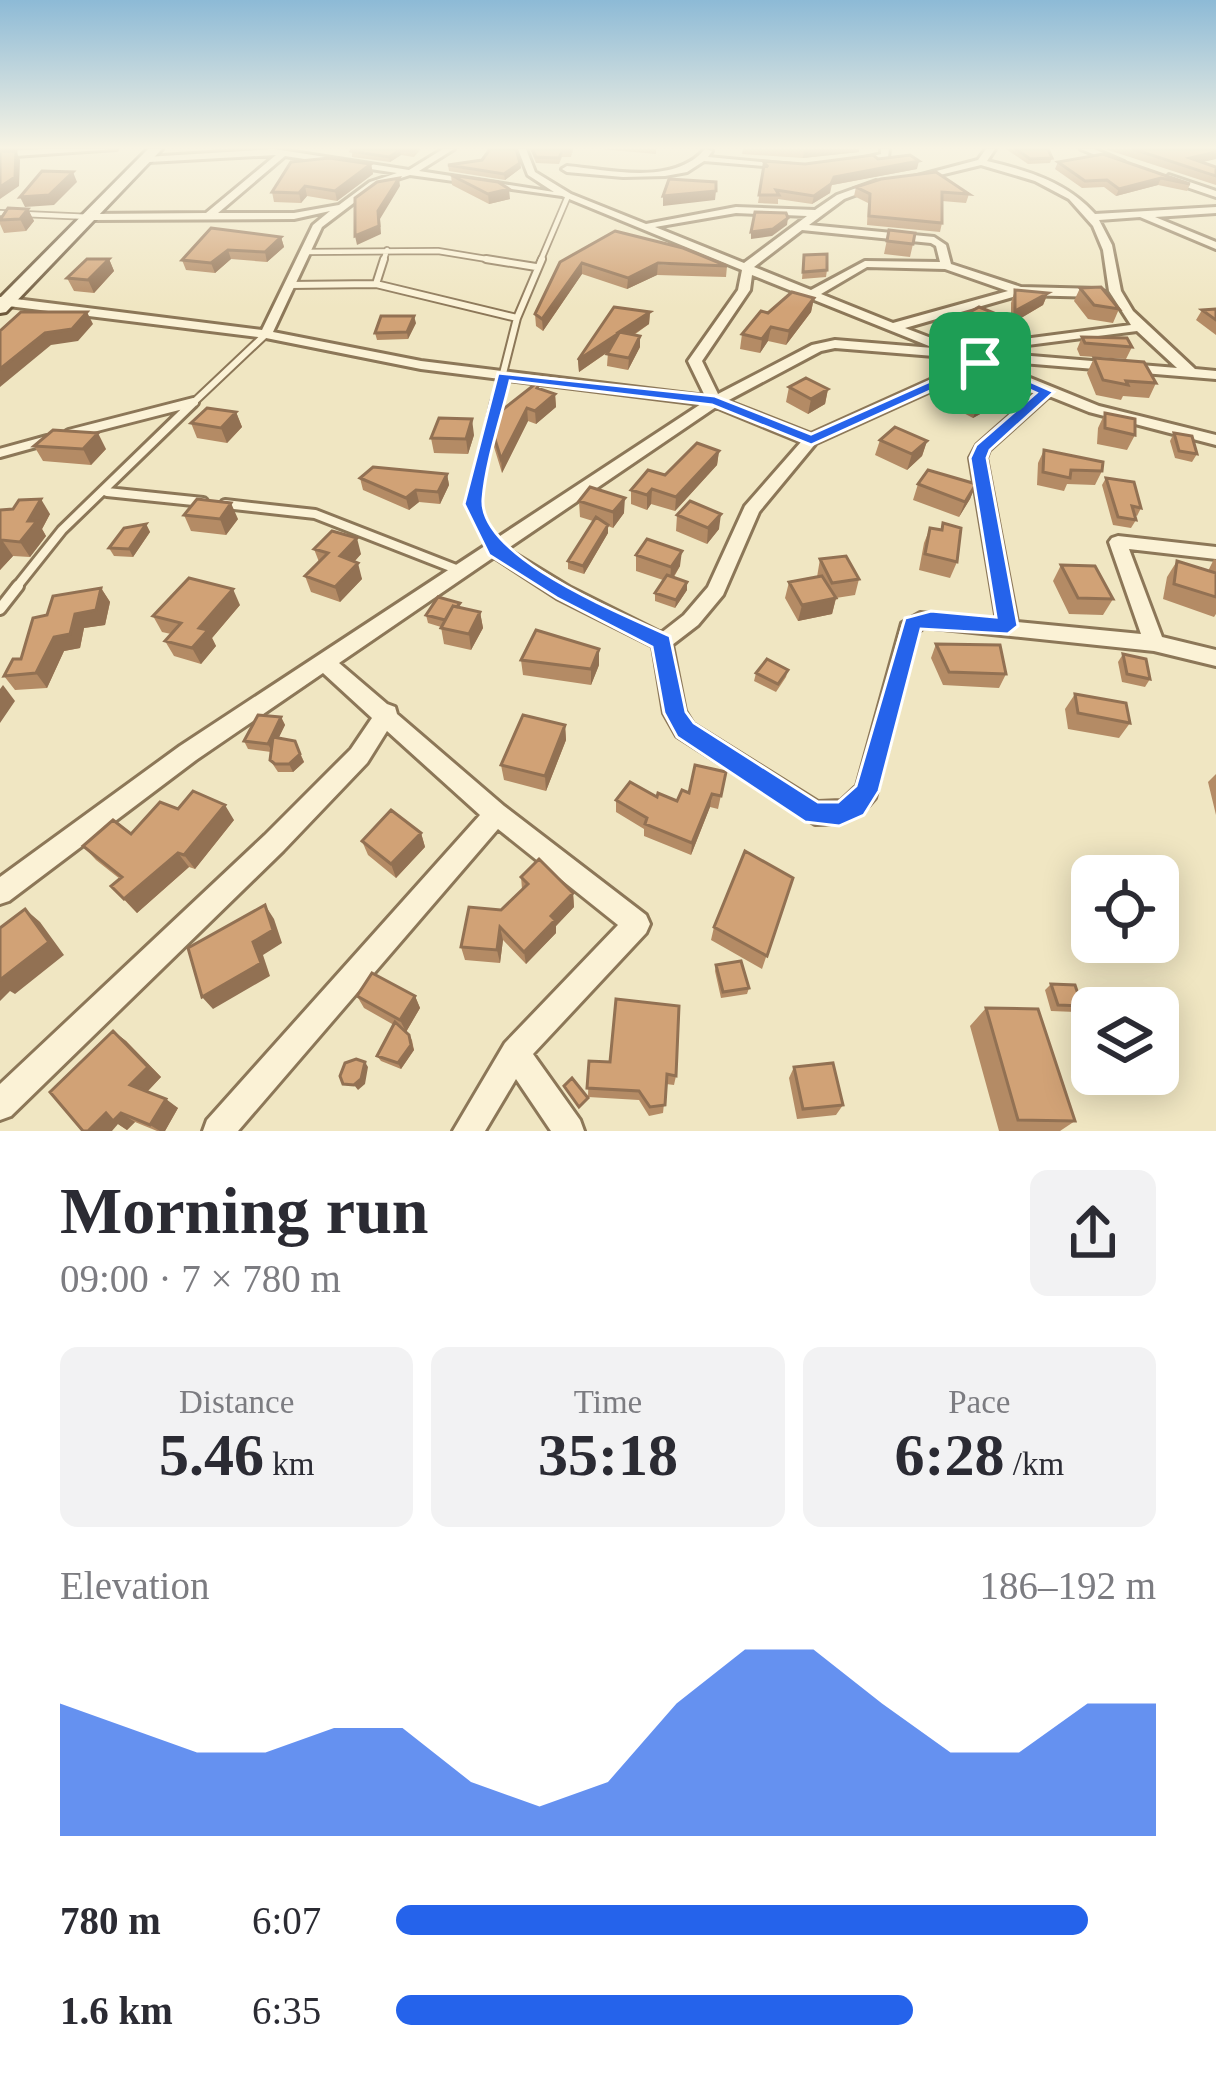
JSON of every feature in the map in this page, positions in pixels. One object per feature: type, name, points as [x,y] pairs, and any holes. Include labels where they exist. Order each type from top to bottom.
[{"type":"street","points":[[2,304],[107,202]]},
{"type":"street","points":[[210,214],[225,202]]},
{"type":"street","points":[[266,334],[318,225],[346,202]]},
{"type":"street","points":[[583,202],[1046,392],[1216,440]]},
{"type":"street","points":[[748,266],[773,252],[833,202]]},
{"type":"street","points":[[1073,202],[1094,217],[1109,248],[1116,293],[1142,327],[1191,373]]},
{"type":"street","points":[[92,217],[294,216],[339,206]]},
{"type":"street","points":[[1094,217],[1216,209]]},
{"type":"street","points":[[645,226],[736,210],[819,213]]},
{"type":"street","points":[[1140,213],[1216,246]]},
{"type":"street","points":[[294,216],[318,225]]},
{"type":"street","points":[[802,226],[934,240],[941,245],[946,266]]},
{"type":"street","points":[[865,264],[875,235]]},
{"type":"street","points":[[814,293],[865,264],[946,266],[1020,291]]},
{"type":"street","points":[[715,400],[695,361],[744,290],[748,266]]},
{"type":"street","points":[[893,327],[1020,291],[1116,293]]},
{"type":"street","points":[[2,304],[266,334],[421,365],[715,400],[811,440]]},
{"type":"street","points":[[950,350],[1142,327]]},
{"type":"street","points":[[0,892],[188,753],[465,572],[715,400],[825,346],[950,350],[1026,361],[1216,375]]},
{"type":"street","points":[[662,642],[691,620],[716,590],[751,510],[811,440],[980,363]]},
{"type":"street","points":[[1008,626],[978,458],[982,448],[1046,392]]},
{"type":"street","points":[[1154,643],[1118,542],[1216,553]]},
{"type":"street","points":[[496,550],[564,593],[662,642]]},
{"type":"street","points":[[662,642],[675,713],[685,730],[814,813],[839,814],[855,807],[867,791],[912,623],[931,619],[1008,626],[1154,643],[1216,658]]},
{"type":"street","points":[[324,662],[496,814],[637,924],[515,1053],[468,1131]]},
{"type":"street","points":[[0,1105],[274,843],[359,756],[387,713]]},
{"type":"street","points":[[218,1131],[496,814]]},
{"type":"street","points":[[515,1053],[569,1131]]},
{"type":"lane","points":[[496,550],[473,504],[518,318],[565,202]]},
{"type":"lane","points":[[0,213],[92,217]]},
{"type":"lane","points":[[376,284],[387,250]]},
{"type":"lane","points":[[303,252],[437,251],[536,267]]},
{"type":"lane","points":[[289,285],[376,284],[518,318]]},
{"type":"lane","points":[[0,609],[62,530],[266,334]]},
{"type":"lane","points":[[0,453],[194,402]]},
{"type":"lane","points":[[106,492],[315,514],[465,572]]},
{"type":"building","points":[[355,202],[384,202],[378,211],[379,226],[355,236]]},
{"type":"building","points":[[870,202],[942,202],[942,223],[869,216]]},
{"type":"building","points":[[8,208],[28,209],[20,219],[0,220]]},
{"type":"building","points":[[755,212],[786,213],[788,218],[773,229],[751,232]]},
{"type":"building","points":[[211,228],[281,237],[265,252],[228,250],[211,263],[182,260]]},
{"type":"building","points":[[889,230],[915,233],[913,244],[887,241]]},
{"type":"building","points":[[615,231],[683,248],[727,266],[658,263],[628,278],[582,263],[542,319],[535,314],[560,262]]},
{"type":"building","points":[[827,254],[827,270],[803,272],[804,255]]},
{"type":"building","points":[[87,259],[109,259],[88,280],[67,278]]},
{"type":"building","points":[[1101,287],[1119,309],[1094,305],[1080,288]]},
{"type":"building","points":[[1015,290],[1048,293],[1015,311]]},
{"type":"building","points":[[792,292],[814,298],[789,331],[771,327],[762,339],[742,334],[761,311],[768,313]]},
{"type":"building","points":[[614,307],[650,312],[619,332],[640,336],[629,358],[607,354],[619,333],[578,360]]},
{"type":"building","points":[[979,307],[994,313],[994,322],[983,327],[961,317]]},
{"type":"building","points":[[21,312],[87,312],[72,329],[45,333],[0,369],[0,331]]},
{"type":"building","points":[[381,316],[414,316],[407,332],[375,333]]},
{"type":"building","points":[[1082,337],[1127,338],[1132,347],[1085,343]]},
{"type":"building","points":[[1094,358],[1144,362],[1156,383],[1103,380]]},
{"type":"building","points":[[543,378],[537,388],[555,394],[535,411],[527,408],[501,459],[493,433],[497,414]]},
{"type":"building","points":[[806,378],[828,389],[811,399],[789,387]]},
{"type":"building","points":[[977,383],[997,393],[979,403],[959,393]]},
{"type":"building","points":[[207,408],[236,412],[221,428],[191,423]]},
{"type":"building","points":[[1105,413],[1135,419],[1135,435],[1105,428]]},
{"type":"building","points":[[439,418],[472,419],[466,439],[431,438]]},
{"type":"building","points":[[895,427],[927,441],[912,454],[880,440]]},
{"type":"building","points":[[53,430],[98,433],[83,449],[34,446]]},
{"type":"building","points":[[1174,433],[1192,436],[1197,454],[1179,451]]},
{"type":"building","points":[[697,443],[719,451],[676,497],[652,489],[647,495],[631,490],[648,470],[665,475]]},
{"type":"building","points":[[1044,450],[1103,462],[1102,471],[1071,470],[1070,478],[1043,472]]},
{"type":"building","points":[[373,467],[447,474],[438,492],[416,490],[406,498],[360,478]]},
{"type":"building","points":[[928,470],[976,484],[965,502],[918,484]]},
{"type":"building","points":[[1106,478],[1134,482],[1141,508],[1132,506],[1136,520],[1118,517]]},
{"type":"building","points":[[590,487],[625,498],[613,512],[579,501]]},
{"type":"building","points":[[41,499],[28,521],[37,521],[20,542],[0,543],[0,510],[13,509],[19,500]]},
{"type":"building","points":[[197,499],[231,503],[220,519],[184,515]]},
{"type":"building","points":[[690,501],[721,514],[708,528],[677,515]]},
{"type":"building","points":[[596,517],[608,525],[583,566],[568,561]]},
{"type":"building","points":[[943,523],[961,528],[957,562],[925,554],[930,528],[942,530]]},
{"type":"building","points":[[146,524],[129,549],[109,548],[124,528]]},
{"type":"building","points":[[332,531],[357,538],[340,556],[358,563],[335,587],[305,576],[328,553],[314,549]]},
{"type":"building","points":[[647,539],[682,551],[671,567],[636,555]]},
{"type":"building","points":[[846,556],[859,579],[832,583],[820,559]]},
{"type":"building","points":[[1177,561],[1216,573],[1216,597],[1174,584]]},
{"type":"building","points":[[1061,565],[1095,566],[1113,599],[1078,598]]},
{"type":"building","points":[[667,575],[687,582],[676,600],[655,593]]},
{"type":"building","points":[[822,576],[836,598],[802,605],[789,582]]},
{"type":"building","points":[[189,578],[233,589],[199,628],[208,630],[192,648],[165,641],[181,623],[153,616]]},
{"type":"building","points":[[101,588],[96,610],[75,614],[70,634],[54,637],[36,673],[4,676],[13,659],[21,659],[33,618],[47,615],[53,596]]},
{"type":"building","points":[[438,597],[460,603],[445,620],[426,615]]},
{"type":"building","points":[[453,606],[480,612],[469,634],[441,628]]},
{"type":"building","points":[[536,630],[599,649],[591,669],[521,660]]},
{"type":"building","points":[[936,644],[1000,645],[1006,674],[949,672]]},
{"type":"building","points":[[1123,654],[1146,659],[1150,679],[1127,674]]},
{"type":"building","points":[[767,659],[788,670],[778,684],[756,673]]},
{"type":"building","points":[[1075,694],[1126,703],[1130,723],[1078,713]]},
{"type":"building","points":[[258,715],[281,717],[268,744],[244,741]]},
{"type":"building","points":[[523,715],[565,725],[545,776],[501,765]]},
{"type":"building","points":[[273,737],[295,741],[300,754],[289,764],[275,764],[270,760]]},
{"type":"building","points":[[695,765],[726,772],[721,796],[712,794],[692,843],[645,824],[647,818],[616,800],[630,782],[657,797],[658,793],[677,801],[682,790],[689,793]]},
{"type":"building","points":[[193,791],[225,805],[184,855],[178,853],[124,899],[111,886],[122,877],[83,846],[113,820],[131,834],[160,802],[178,809]]},
{"type":"building","points":[[391,810],[421,833],[391,864],[362,841]]},
{"type":"building","points":[[745,851],[793,878],[767,956],[714,927]]},
{"type":"building","points":[[539,859],[573,893],[551,916],[555,920],[524,952],[500,927],[497,950],[461,947],[469,907],[501,910],[528,884],[521,877]]},
{"type":"building","points":[[265,905],[273,930],[253,942],[261,963],[202,997],[188,948]]},
{"type":"building","points":[[25,909],[49,942],[0,980],[0,928]]},
{"type":"building","points":[[741,961],[749,988],[723,992],[716,965]]},
{"type":"building","points":[[372,973],[415,996],[400,1020],[357,996]]},
{"type":"building","points":[[1051,984],[1075,985],[1071,1006],[1058,1005]]},
{"type":"building","points":[[616,999],[679,1006],[676,1076],[667,1074],[665,1105],[650,1107],[639,1091],[587,1088],[589,1061],[610,1062]]},
{"type":"building","points":[[986,1008],[1038,1009],[1075,1121],[1018,1120]]},
{"type":"building","points":[[395,1022],[409,1035],[411,1045],[398,1063],[377,1056]]},
{"type":"building","points":[[113,1031],[148,1067],[130,1085],[166,1099],[150,1125],[121,1113],[113,1121],[106,1113],[83,1131],[50,1092]]},
{"type":"building","points":[[365,1062],[361,1079],[354,1085],[343,1084],[340,1076],[345,1063]]},
{"type":"building","points":[[833,1063],[843,1105],[803,1109],[794,1067]]},
{"type":"building","points":[[572,1078],[588,1098],[579,1107],[564,1086]]},
{"type":"route","points":[[980,363],[1046,392],[982,448],[978,458],[1008,626],[931,619],[912,623],[867,791],[855,807],[839,814],[814,813],[685,730],[675,713],[662,642],[564,593],[496,550],[473,504],[504,376],[715,400],[811,440],[980,363]]}]
